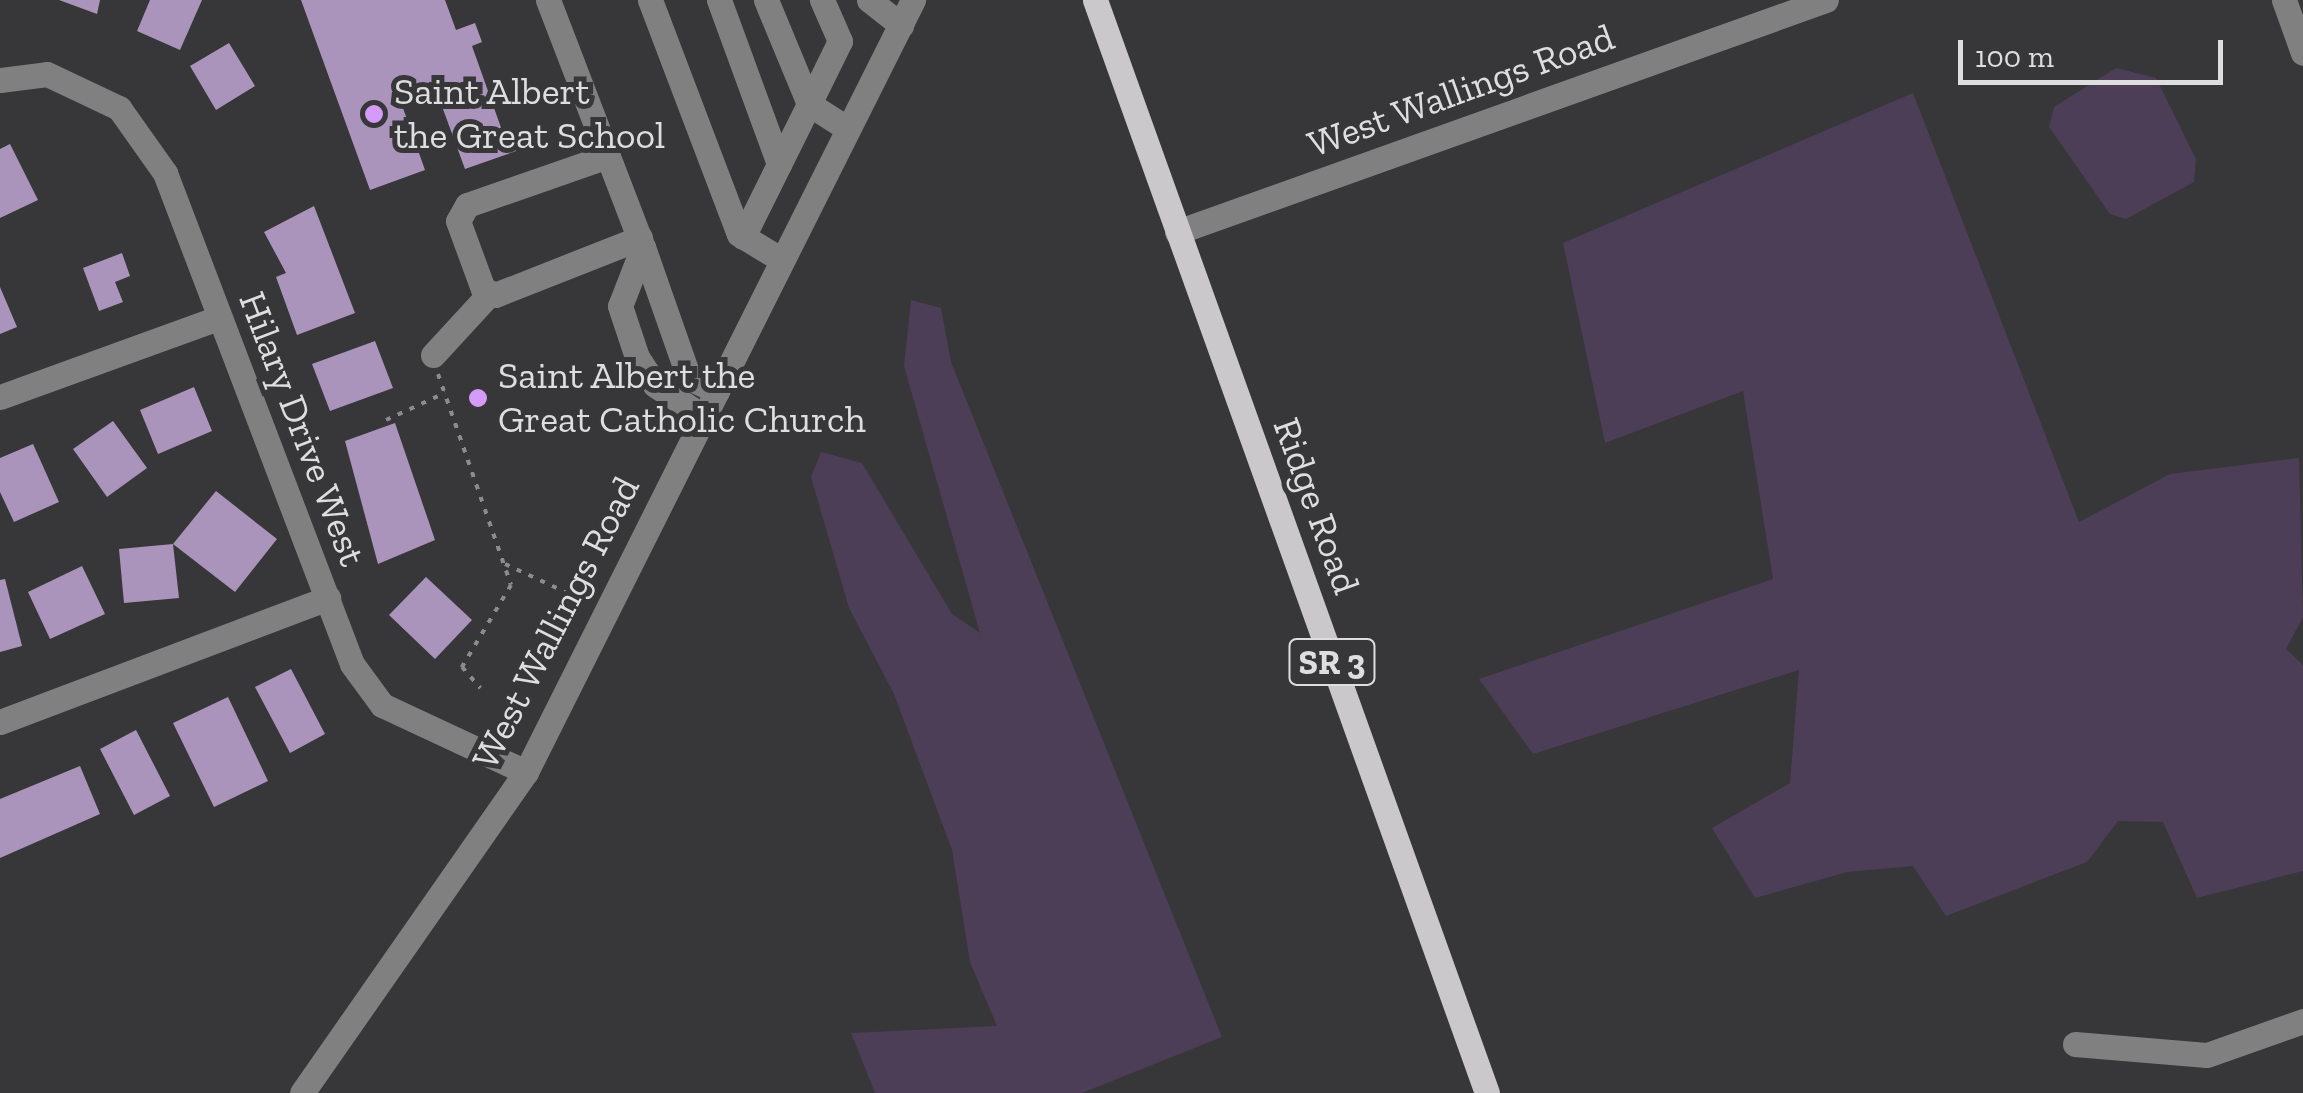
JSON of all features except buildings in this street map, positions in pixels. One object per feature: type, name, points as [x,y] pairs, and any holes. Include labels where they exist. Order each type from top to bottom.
[{"type":"main road","name":"Ridge Road","points":[[1095,0],[1487,1093]]},
{"type":"street","points":[[548,0],[689,378],[717,391]]},
{"type":"street","points":[[650,0],[743,237],[782,260]]},
{"type":"street","points":[[719,0],[779,164]]},
{"type":"street","points":[[766,0],[809,104],[848,129]]},
{"type":"street","points":[[743,237],[840,41],[822,0]]},
{"type":"street","points":[[869,0],[901,24]]},
{"type":"street","name":"West Wallings Road","points":[[302,1093],[526,772],[913,0]]},
{"type":"street","name":"West Wallings Road","points":[[1178,232],[1826,0]]},
{"type":"street","points":[[2284,0],[2303,52]]},
{"type":"street","name":"Hilary Drive West","points":[[0,80],[47,74],[119,108],[165,173],[352,664],[382,705],[526,772]]},
{"type":"street","points":[[490,293],[458,221],[466,205],[604,156]]},
{"type":"street","points":[[433,355],[490,293],[641,242]]},
{"type":"street","points":[[641,242],[620,306],[637,356],[655,385],[704,417]]},
{"type":"street","points":[[0,397],[218,318]]},
{"type":"street","points":[[0,722],[328,598]]},
{"type":"street","points":[[2075,1044],[2207,1055],[2303,1020]]},
{"type":"path","points":[[433,355],[511,585],[462,667],[480,688]]},
{"type":"path","points":[[386,420],[445,392]]},
{"type":"path","points":[[505,564],[587,602]]},
{"type":"shaded area","points":[[2116,68],[2156,78],[2196,159],[2194,182],[2126,219],[2110,214],[2049,127],[2054,107]]},
{"type":"shaded area","points":[[1913,93],[2079,522],[2170,474],[2299,458],[2303,617],[2286,649],[2303,665],[2303,871],[2197,898],[2163,822],[2118,821],[2087,862],[1946,916],[1913,866],[1847,872],[1755,898],[1712,828],[1790,783],[1799,670],[1533,754],[1479,679],[1773,579],[1743,391],[1605,443],[1563,243]]},
{"type":"shaded area","points":[[911,300],[941,308],[951,362],[1222,1037],[1082,1093],[875,1093],[851,1033],[997,1026],[970,962],[952,850],[894,694],[849,608],[811,477],[821,452],[862,463],[952,614],[980,633],[904,366]]},
{"type":"place","name":"Saint Albert the Great School","points":[[374,114]]},
{"type":"place","name":"Saint Albert the Great Catholic Church","points":[[478,398]]}]
